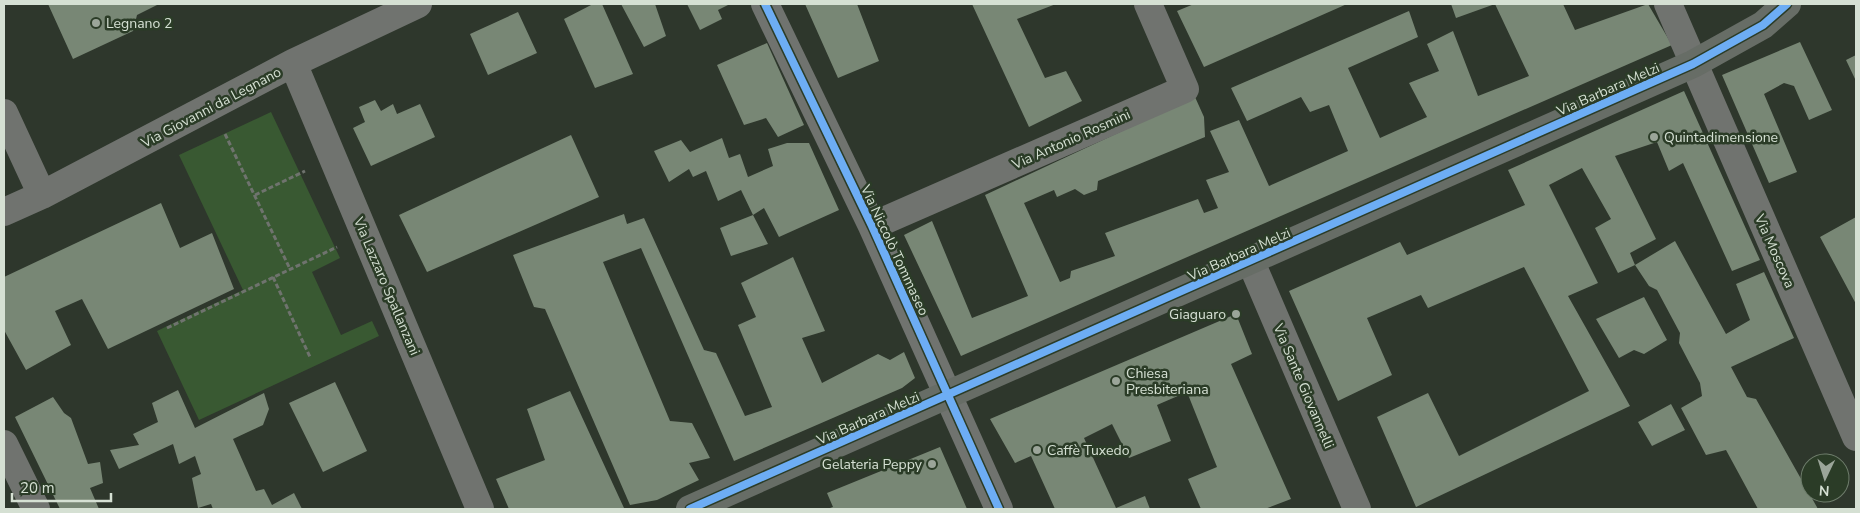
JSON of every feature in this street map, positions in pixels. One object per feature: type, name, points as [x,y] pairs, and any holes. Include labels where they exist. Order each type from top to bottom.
[{"type":"street","name":"Via Giovanni da Legnano","points":[[4,212],[42,195],[293,64],[418,4]]},
{"type":"street","name":"Via Niccolò Tommaseo","points":[[766,4],[872,226],[999,509]]},
{"type":"street","name":"Via Antonio Rosmini","points":[[872,226],[1186,89],[1148,4]]},
{"type":"street","name":"Via Moscova","points":[[1668,4],[1856,437]]},
{"type":"street","name":"Via Barbara Melzi","points":[[690,509],[1251,262],[1693,64],[1764,25],[1787,4]]},
{"type":"street","name":"Via Lazzaro Spallanzani","points":[[293,64],[480,509]]},
{"type":"street","points":[[4,113],[42,195]]},
{"type":"street","name":"Via Sante Giovannelli","points":[[1251,262],[1357,509]]},
{"type":"street","points":[[4,444],[36,509]]},
{"type":"path","points":[[212,106],[290,269]]},
{"type":"path","points":[[255,195],[333,158]]},
{"type":"path","points":[[167,328],[365,234]]},
{"type":"path","points":[[273,277],[310,357]]},
{"type":"green space","points":[[271,112],[340,258],[312,272],[341,335],[372,321],[379,336],[199,420],[157,331],[243,290],[179,155]]},
{"type":"building","name":"Legnano 2","points":[[48,4],[159,4],[137,15],[133,31],[73,59]]},
{"type":"building","points":[[593,4],[602,4],[633,74],[595,88],[564,19]]},
{"type":"building","points":[[621,4],[655,4],[666,36],[644,47]]},
{"type":"building","points":[[687,4],[730,4],[718,10],[722,19],[700,30]]},
{"type":"building","points":[[805,4],[857,4],[879,61],[838,78]]},
{"type":"building","points":[[972,4],[1056,4],[1017,19],[1045,78],[1066,71],[1082,101],[1029,127]]},
{"type":"building","points":[[1194,4],[1347,4],[1204,67],[1177,11]]},
{"type":"building","points":[[1451,4],[1495,4],[1456,18]]},
{"type":"building","points":[[1495,4],[1563,4],[1575,30],[1648,4],[1672,45],[961,356],[904,235],[932,221],[972,318],[1028,296],[985,195],[1195,97],[1204,117],[1205,137],[1098,181],[1097,190],[1084,195],[1075,189],[1057,197],[1054,190],[1024,203],[1060,282],[1070,278],[1071,271],[1115,256],[1105,233],[1198,199],[1204,213],[1218,208],[1206,180],[1229,172],[1210,131],[1239,120],[1269,186],[1348,151],[1329,105],[1310,112],[1301,97],[1247,121],[1231,88],[1409,11],[1418,37],[1348,68],[1380,138],[1427,117],[1409,83],[1439,71],[1427,44],[1453,31],[1478,96],[1529,76]]},
{"type":"building","points":[[518,12],[537,53],[488,75],[470,34]]},
{"type":"building","points":[[1800,42],[1832,110],[1809,120],[1794,86],[1784,83],[1764,94],[1797,172],[1769,183],[1722,75]]},
{"type":"building","points":[[767,43],[804,125],[778,137],[766,118],[744,125],[717,65]]},
{"type":"building","points":[[1856,55],[1856,81],[1846,60]]},
{"type":"building","points":[[1684,91],[1760,260],[1732,271],[1683,163],[1669,171],[1657,142],[1615,156],[1656,239],[1630,253],[1635,265],[1618,273],[1595,228],[1611,219],[1582,168],[1549,185],[1598,283],[1568,296],[1630,406],[1416,507],[1377,417],[1428,393],[1459,456],[1589,391],[1524,267],[1428,308],[1421,295],[1367,318],[1392,375],[1338,401],[1289,291],[1400,242],[1407,255],[1525,205],[1508,170]]},
{"type":"building","points":[[375,100],[381,111],[393,104],[397,114],[420,104],[435,137],[371,166],[353,128],[365,122],[359,107]]},
{"type":"building","points":[[571,135],[599,197],[427,272],[399,215]]},
{"type":"building","points":[[722,138],[729,158],[740,154],[748,177],[773,166],[768,149],[787,143],[809,143],[839,210],[779,237],[764,208],[753,215],[741,190],[718,201],[706,171],[693,177],[689,169],[669,182],[654,151],[681,140],[690,152]]},
{"type":"building","points":[[161,203],[180,248],[212,233],[234,289],[108,349],[82,299],[55,311],[71,345],[26,370],[4,330],[4,277]]},
{"type":"building","points":[[624,214],[627,224],[644,218],[704,350],[716,353],[745,416],[772,407],[738,325],[756,317],[741,283],[793,257],[825,331],[802,338],[822,383],[878,354],[890,360],[904,352],[915,378],[902,388],[734,461],[641,248],[603,262],[670,421],[692,423],[710,458],[689,463],[699,480],[657,500],[630,505],[545,309],[534,307],[513,255]]},
{"type":"building","points":[[753,215],[768,244],[731,256],[720,228]]},
{"type":"building","points":[[1856,217],[1856,304],[1820,237]]},
{"type":"building","points":[[1675,241],[1726,334],[1750,320],[1736,284],[1764,272],[1794,338],[1731,367],[1747,397],[1756,399],[1800,477],[1800,503],[1815,503],[1818,509],[1758,509],[1726,450],[1706,455],[1681,408],[1702,396],[1700,383],[1679,343],[1680,333],[1657,290],[1649,286],[1635,265]]},
{"type":"building","points":[[1644,297],[1667,340],[1644,354],[1634,350],[1619,358],[1596,319]]},
{"type":"building","points":[[1236,314],[1252,354],[1231,364],[1291,499],[1265,509],[1201,509],[1188,479],[1217,467],[1187,392],[1157,405],[1171,441],[1129,458],[1112,424],[1084,438],[1116,508],[1145,496],[1150,509],[1055,509],[1031,456],[1015,463],[990,419]]},
{"type":"building","points":[[335,382],[367,451],[323,472],[289,403]]},
{"type":"building","points":[[178,390],[195,428],[264,393],[269,409],[263,425],[233,439],[256,491],[264,489],[272,505],[294,493],[302,509],[213,509],[211,504],[198,508],[192,478],[201,474],[195,456],[179,464],[173,444],[119,469],[110,450],[139,445],[133,434],[158,422],[152,403]]},
{"type":"building","points":[[570,391],[624,508],[509,509],[496,479],[545,460],[527,409]]},
{"type":"building","points":[[53,397],[64,413],[71,418],[88,464],[100,462],[103,483],[90,488],[99,509],[60,509],[15,417]]},
{"type":"building","points":[[1671,404],[1685,430],[1652,446],[1638,422]]},
{"type":"building","points":[[940,447],[967,509],[827,509],[833,507],[827,493]]},
{"type":"cycle path","points":[[765,4],[872,226],[999,509]]},
{"type":"cycle path","points":[[690,509],[1693,64],[1763,25],[1787,4]]},
{"type":"place","name":"Legnano 2","points":[[96,23]]},
{"type":"place","name":"Quintadimensione","points":[[1654,137]]},
{"type":"place","name":"Giaguaro","points":[[1236,314]]},
{"type":"place","name":"Chiesa Presbiteriana","points":[[1116,381]]},
{"type":"place","name":"Caffè Tuxedo","points":[[1037,450]]},
{"type":"place","name":"Gelateria Peppy","points":[[932,464]]}]
